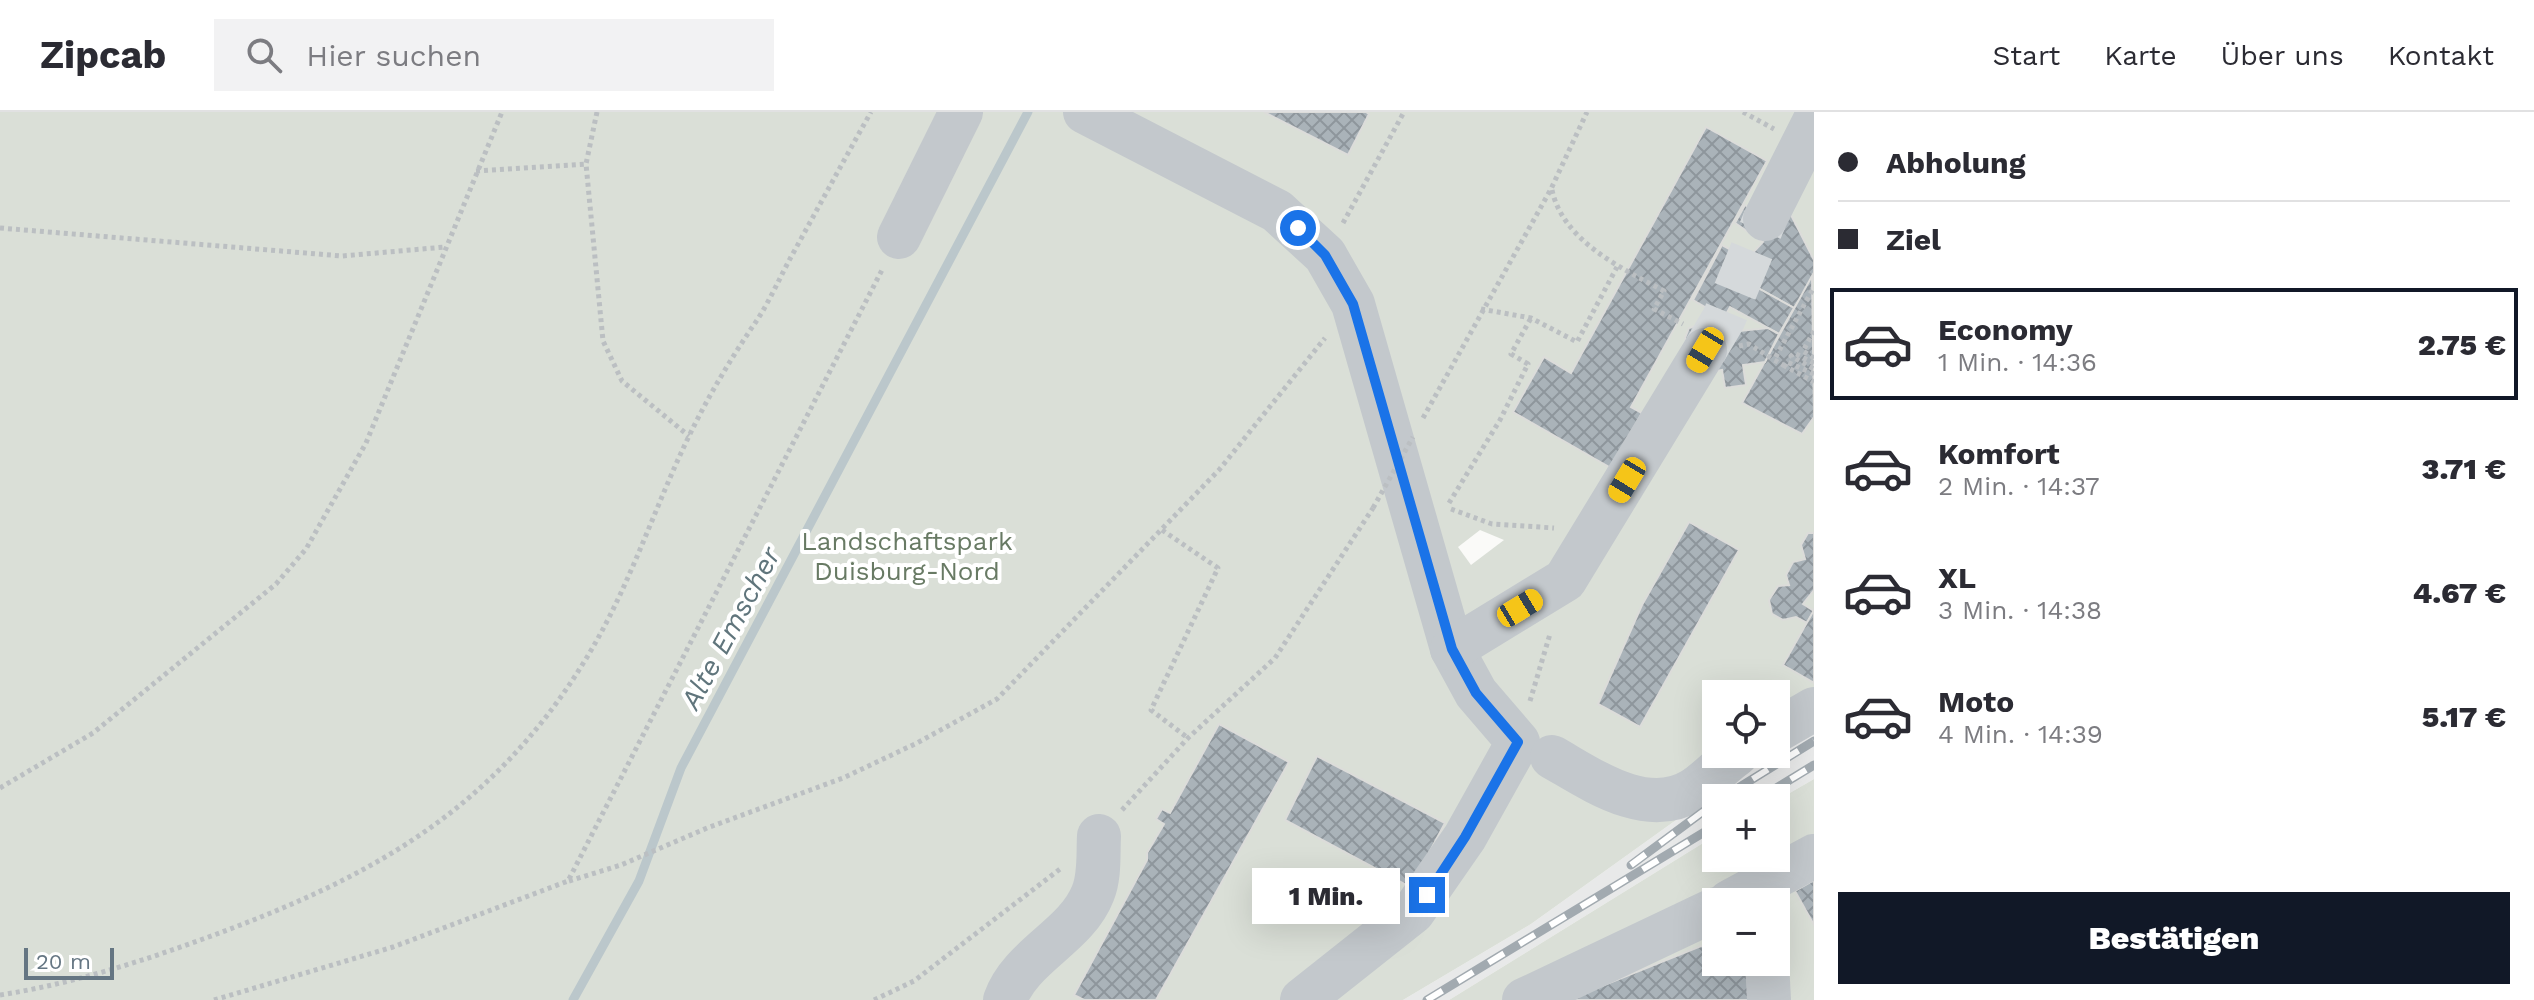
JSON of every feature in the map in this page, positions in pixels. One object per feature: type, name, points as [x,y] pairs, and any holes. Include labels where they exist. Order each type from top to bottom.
[{"type":"lane","points":[[899,237],[961,112]]},
{"type":"lane","points":[[1103,116],[1277,211],[1325,255],[1353,304],[1452,649],[1476,693],[1535,749],[1606,788],[1634,797],[1660,799],[1691,792],[1720,768]]},
{"type":"lane","points":[[1765,219],[1814,122]]},
{"type":"lane","points":[[1452,649],[1565,580],[1596,532],[1698,339]]},
{"type":"lane","points":[[1790,723],[1814,709]]},
{"type":"lane","points":[[1302,1000],[1413,912],[1465,837],[1535,749]]},
{"type":"lane","points":[[1005,1000],[1021,973],[1066,929],[1094,893],[1099,836]]},
{"type":"lane","points":[[1759,888],[1814,856]]},
{"type":"lane","points":[[1524,1000],[1702,917]]},
{"type":"lane","points":[[1768,976],[1769,1000]]},
{"type":"path","points":[[0,788],[93,733],[276,584],[306,549],[366,443],[502,112]]},
{"type":"path","points":[[597,112],[586,164],[603,341],[609,360],[622,381],[645,403],[689,436]]},
{"type":"path","points":[[0,995],[71,982],[261,918],[380,863],[458,809],[506,763],[546,717],[584,663],[615,607],[689,436],[871,112]]},
{"type":"path","points":[[1325,255],[1404,112]]},
{"type":"path","points":[[874,1000],[914,981],[1029,896],[1099,836],[1188,738],[1275,658],[1373,508],[1481,309],[1551,189],[1587,112]]},
{"type":"path","points":[[476,171],[586,164]]},
{"type":"path","points":[[1551,189],[1564,223],[1620,268],[1664,291],[1654,309],[1698,339]]},
{"type":"path","points":[[0,228],[342,256],[445,247]]},
{"type":"path","points":[[568,881],[899,237]]},
{"type":"path","points":[[1481,309],[1531,318],[1577,342],[1620,268]]},
{"type":"path","points":[[1814,287],[1774,360],[1814,382]]},
{"type":"path","points":[[214,1000],[393,947],[568,881],[621,865],[707,828],[843,778],[917,743],[997,699],[1219,470],[1353,304]]},
{"type":"path","points":[[1531,318],[1511,354],[1528,364],[1500,420],[1446,508],[1492,524],[1596,532]]},
{"type":"path","points":[[1814,331],[1803,351],[1814,366]]},
{"type":"path","points":[[1785,366],[1787,362],[1814,366]]},
{"type":"path","points":[[1161,530],[1218,568],[1151,710],[1188,738]]},
{"type":"path","points":[[1535,749],[1565,580]]},
{"type":"shaded area","points":[[1814,732],[1814,779],[1790,793],[1790,784],[1726,784],[1752,768],[1790,768],[1790,746]]},
{"type":"shaded area","points":[[1702,801],[1702,844],[1449,1000],[1403,1000],[1531,924]]},
{"type":"green space","name":"Landschaftspark Duisburg-Nord","points":[[0,112],[1814,112],[1814,732],[1790,746],[1790,680],[1702,680],[1702,768],[1752,768],[1726,784],[1702,784],[1702,801],[1531,924],[1403,1000],[0,1000]]},
{"type":"green space","points":[[1814,779],[1814,1000],[1449,1000],[1702,844],[1702,872],[1790,872],[1790,793]]},
{"type":"pier","points":[[1480,530],[1504,540],[1471,565],[1458,547]]},
{"type":"building","points":[[1264,112],[1366,112],[1369,114],[1348,155]]},
{"type":"building","points":[[1706,127],[1767,161],[1631,407],[1642,413],[1611,468],[1513,412],[1544,357],[1571,373]]},
{"type":"building","points":[[1745,205],[1765,219],[1790,213],[1814,260],[1814,278],[1794,308],[1749,283],[1759,265],[1747,259],[1763,242],[1735,223]]},
{"type":"building","points":[[1722,245],[1759,265],[1749,283],[1794,308],[1779,334],[1730,307],[1724,318],[1693,300]]},
{"type":"building","points":[[1812,276],[1814,417],[1802,434],[1742,403]]},
{"type":"building","points":[[1698,325],[1710,332],[1712,339],[1730,337],[1729,332],[1768,328],[1779,334],[1765,362],[1743,365],[1746,385],[1725,388],[1722,370],[1711,372],[1688,347],[1685,338],[1689,328]]},
{"type":"building","points":[[1689,522],[1739,550],[1640,727],[1598,704],[1642,605]]},
{"type":"building","points":[[1808,533],[1814,533],[1814,590],[1803,604],[1814,611],[1807,623],[1796,617],[1783,620],[1772,614],[1769,600],[1778,586],[1789,585],[1786,575],[1793,562],[1805,559],[1801,545]]},
{"type":"building","points":[[1814,610],[1814,683],[1783,665]]},
{"type":"building","points":[[1219,724],[1289,762],[1156,1000],[1084,1000],[1074,995],[1164,824],[1156,819],[1162,809],[1170,813]]},
{"type":"building","points":[[1317,756],[1445,823],[1414,881],[1408,886],[1285,820]]},
{"type":"building","points":[[1814,880],[1814,925],[1795,891]]},
{"type":"building","points":[[1702,946],[1702,976],[1748,976],[1758,1000],[1567,1000]]},
{"type":"waterway","name":"Alte Emscher","points":[[573,1000],[639,881],[681,768],[1028,112]]},
{"type":"tunnel","points":[[1705,350],[1724,318],[1765,219]]},
{"type":"railway","points":[[1745,784],[1814,741]]},
{"type":"railway","points":[[1783,784],[1814,765]]},
{"type":"railway","points":[[1631,865],[1702,812]]},
{"type":"railway","points":[[1427,1000],[1702,833]]},
{"type":"route","points":[[1298,228],[1325,255],[1353,304],[1452,649],[1476,693],[1518,742],[1465,837],[1427,895]]}]
